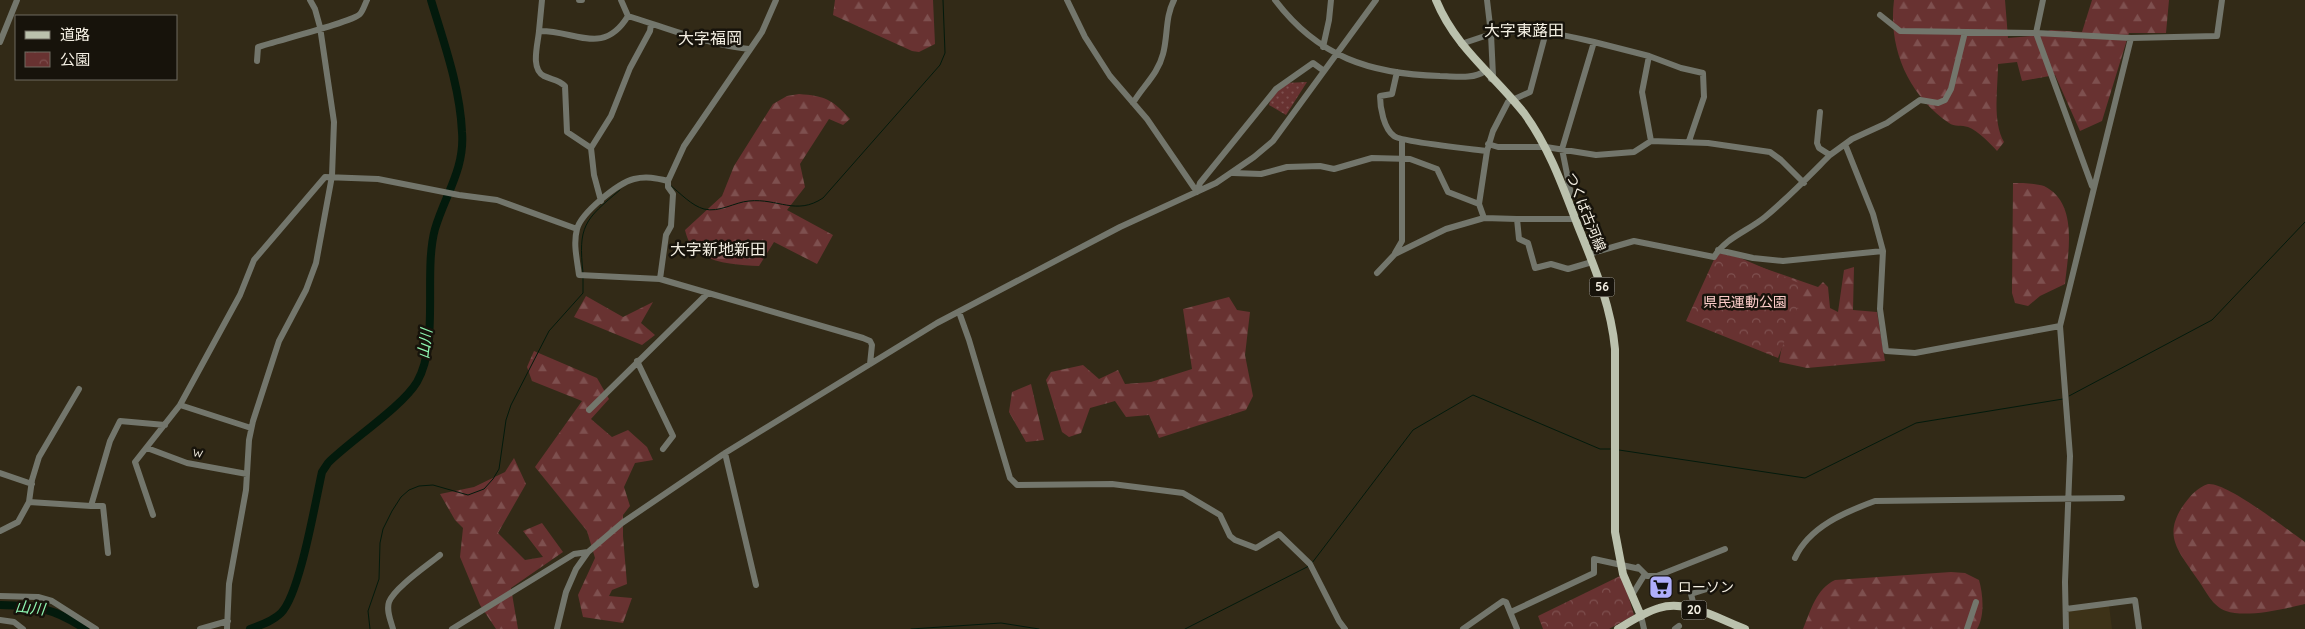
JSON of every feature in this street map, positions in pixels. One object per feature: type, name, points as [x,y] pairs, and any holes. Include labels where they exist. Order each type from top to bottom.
[{"type":"main road","name":"つくば古河線","points":[[1436,0],[1442,14],[1461,44],[1491,79],[1512,99],[1546,147],[1576,219],[1608,306],[1615,349],[1615,511],[1621,564],[1641,616]]},
{"type":"main road","name":"20","points":[[1618,629],[1641,616],[1666,606],[1695,610],[1745,629]]},
{"type":"street","points":[[0,42],[17,0]]},
{"type":"street","points":[[227,629],[229,584],[251,428],[279,342],[306,290],[316,263],[332,176],[334,122],[320,27],[316,9],[310,0]]},
{"type":"street","points":[[257,62],[258,47],[320,27],[347,22],[360,14],[367,0]]},
{"type":"street","points":[[542,0],[537,70],[543,76],[559,80],[565,86],[567,132],[591,148]]},
{"type":"street","points":[[621,0],[628,16],[736,48],[749,49]]},
{"type":"street","points":[[660,279],[666,235],[671,226],[673,194],[668,187],[668,181],[684,146],[762,32],[773,12],[776,0]]},
{"type":"street","points":[[1067,0],[1085,37],[1110,76],[1147,119],[1197,192]]},
{"type":"street","points":[[1133,103],[1157,71],[1164,52],[1167,24],[1174,0]]},
{"type":"street","points":[[1275,0],[1297,26],[1323,47],[1365,66],[1397,72],[1461,76],[1478,76],[1485,72]]},
{"type":"street","points":[[1323,47],[1331,0]]},
{"type":"street","points":[[557,629],[566,592],[576,569],[588,552],[622,523],[725,454],[870,364],[959,312],[1112,231],[1197,192],[1233,173],[1273,141],[1376,0]]},
{"type":"street","points":[[1487,0],[1491,34],[1493,76],[1491,79]]},
{"type":"street","points":[[2043,0],[2036,32],[2092,186]]},
{"type":"street","points":[[1880,15],[1900,31],[2036,32],[2130,38],[2217,36],[2222,0]]},
{"type":"street","points":[[539,31],[596,39],[612,34],[620,29],[628,16]]},
{"type":"street","points":[[601,201],[594,175],[591,148],[611,116],[630,68],[650,31],[651,24]]},
{"type":"street","points":[[1461,44],[1491,34],[1521,30],[1546,32],[1649,56],[1681,68],[1703,73],[1704,97],[1689,141]]},
{"type":"street","points":[[1484,218],[1478,204],[1488,148],[1512,99],[1530,92],[1546,32]]},
{"type":"street","points":[[1517,219],[1519,239],[1528,243],[1535,268],[1551,264],[1568,269],[1634,241],[1714,257],[1718,250],[1737,234],[1763,218],[1804,183],[1830,155],[1845,144],[1887,123],[1920,100],[1938,103],[1947,98],[1965,32]]},
{"type":"street","points":[[2066,629],[2070,436],[2060,326],[2092,186],[2130,38]]},
{"type":"street","points":[[1568,200],[1570,194],[1562,149],[1594,42]]},
{"type":"street","points":[[1649,56],[1642,92],[1650,141]]},
{"type":"street","points":[[1197,192],[1200,183],[1276,89],[1313,63],[1324,71]]},
{"type":"street","points":[[1397,72],[1392,94],[1380,96],[1380,102],[1385,122],[1392,135],[1402,141],[1488,148],[1546,147],[1596,155],[1634,152],[1650,141],[1689,141],[1770,152],[1804,183]]},
{"type":"street","points":[[1820,112],[1817,143],[1819,148],[1830,155]]},
{"type":"street","points":[[1378,274],[1395,254],[1402,241],[1402,141]]},
{"type":"street","points":[[1845,144],[1873,214],[1883,251],[1880,303],[1886,351],[1915,353],[2060,326]]},
{"type":"street","points":[[1233,173],[1261,174],[1287,167],[1320,166],[1334,169],[1372,158],[1402,158],[1437,169],[1448,192],[1478,204]]},
{"type":"street","points":[[153,516],[135,462],[180,405],[240,295],[254,260],[324,177],[393,181],[459,196],[497,200],[577,229]]},
{"type":"street","points":[[668,181],[653,177],[633,180],[619,186],[579,223],[575,244],[579,275],[660,279],[870,341],[872,345],[870,364]]},
{"type":"street","points":[[1395,254],[1446,229],[1484,218],[1576,219]]},
{"type":"street","points":[[1718,250],[1753,258],[1783,261],[1883,251]]},
{"type":"street","points":[[589,410],[708,293]]},
{"type":"street","points":[[959,312],[1010,478],[1014,482],[1017,484],[1112,484],[1184,493],[1220,515],[1230,536],[1240,544],[1256,548],[1279,534],[1310,564],[1339,622],[1345,629]]},
{"type":"street","points":[[637,361],[673,436],[663,449]]},
{"type":"street","points":[[0,531],[18,522],[30,502],[32,484],[39,457],[79,389]]},
{"type":"street","points":[[180,405],[251,428]]},
{"type":"street","points":[[90,506],[110,441],[120,421],[164,425]]},
{"type":"street","name":"w","points":[[147,448],[187,463],[246,474]]},
{"type":"street","points":[[725,454],[756,585]]},
{"type":"street","points":[[0,473],[32,484]]},
{"type":"street","points":[[1795,558],[1802,544],[1814,532],[1858,507],[1876,501],[2122,498]]},
{"type":"street","points":[[30,502],[102,506],[108,553]]},
{"type":"street","points":[[1511,612],[1592,574],[1594,572],[1594,559],[1621,564],[1657,576],[1725,549]]},
{"type":"street","points":[[452,629],[574,554],[588,552]]},
{"type":"street","points":[[393,629],[388,612],[388,602],[395,592],[440,555]]},
{"type":"street","points":[[1632,595],[1641,570]]},
{"type":"street","points":[[1695,610],[1691,594],[1710,588]]},
{"type":"street","points":[[0,596],[38,597],[52,600],[96,629]]},
{"type":"street","points":[[2066,609],[2135,600],[2139,629]]},
{"type":"street","points":[[1463,629],[1498,603],[1506,602],[1517,629]]},
{"type":"street","points":[[1967,629],[1976,602]]},
{"type":"street","points":[[1641,616],[1644,629]]},
{"type":"street","points":[[0,620],[14,622],[23,629]]},
{"type":"street","points":[[200,629],[228,621]]},
{"type":"shaded area","points":[[2109,605],[2112,629],[2068,629],[2067,611]]},
{"type":"green space","points":[[835,0],[933,0],[935,44],[919,52],[912,51],[833,15]]},
{"type":"green space","points":[[1894,0],[2005,0],[2008,38],[2031,36],[2051,30],[2082,32],[2092,0],[2169,0],[2166,33],[2129,33],[2102,121],[2080,131],[2055,75],[2022,81],[2017,62],[1998,64],[1997,114],[2000,134],[2004,142],[1997,151],[1972,129],[1949,123],[1922,99],[1904,69],[1898,53],[1894,36]]},
{"type":"green space","points":[[1307,82],[1286,115],[1269,105],[1271,98],[1285,83]]},
{"type":"green space","points":[[799,94],[828,100],[850,119],[843,125],[829,119],[800,164],[805,187],[787,210],[833,235],[817,264],[774,242],[759,266],[723,262],[705,256],[691,245],[685,230],[722,196],[734,166],[773,104],[787,96]]},
{"type":"green space","points":[[2013,183],[2044,186],[2055,194],[2067,216],[2069,230],[2065,284],[2040,296],[2028,306],[2015,303],[2012,293]]},
{"type":"green space","name":"県民運動公園","points":[[1717,253],[1738,257],[1806,286],[1778,358],[1686,321]]},
{"type":"green space","points":[[1720,253],[1818,287],[1823,282],[1828,287],[1830,308],[1838,312],[1844,270],[1854,267],[1853,310],[1877,312],[1885,361],[1807,368],[1779,362],[1782,346],[1796,310]]},
{"type":"green space","points":[[586,296],[623,317],[653,302],[641,323],[655,335],[642,345],[574,317]]},
{"type":"green space","points":[[1229,297],[1237,310],[1250,312],[1245,355],[1253,396],[1246,410],[1159,438],[1149,415],[1126,417],[1115,401],[1090,408],[1081,433],[1069,437],[1062,432],[1046,380],[1051,372],[1083,365],[1099,379],[1118,370],[1125,384],[1151,382],[1192,369],[1183,309]]},
{"type":"green space","points":[[534,351],[597,378],[609,399],[591,419],[612,437],[628,430],[647,447],[653,460],[635,463],[624,487],[630,506],[623,515],[627,584],[612,590],[609,596],[632,598],[623,623],[583,617],[578,595],[595,558],[587,531],[535,467],[582,401],[532,381],[527,367]]},
{"type":"green space","points":[[1031,384],[1044,440],[1026,442],[1009,412],[1012,392]]},
{"type":"green space","points":[[514,458],[526,484],[498,533],[525,560],[543,557],[523,531],[542,523],[563,552],[511,588],[518,629],[496,629],[480,605],[460,557],[463,528],[455,520],[440,494],[474,487],[505,472]]},
{"type":"green space","points":[[2208,484],[2217,485],[2242,498],[2305,542],[2305,604],[2244,614],[2226,611],[2213,602],[2179,552],[2174,534],[2174,525],[2185,503],[2201,487]]},
{"type":"green space","points":[[1951,572],[1965,573],[1979,580],[1983,605],[1980,624],[1977,629],[1803,629],[1819,594],[1828,584],[1835,580]]},
{"type":"green space","points":[[1622,575],[1634,615],[1609,629],[1543,629],[1538,616]]},
{"type":"waterway","name":"山川","points":[[250,629],[267,623],[281,613],[288,603],[300,568],[322,472],[328,463],[410,392],[424,366],[430,328],[430,266],[435,229],[457,170],[462,145],[461,115],[455,82],[431,0]]},
{"type":"waterway","points":[[670,185],[695,205],[710,210],[749,201],[804,206],[823,198],[940,65],[945,53],[943,0]]},
{"type":"waterway","points":[[583,273],[582,244],[586,225],[598,209],[620,190]]},
{"type":"waterway","points":[[2069,396],[2212,320],[2305,222]]},
{"type":"waterway","points":[[370,629],[368,611],[379,579],[380,543],[383,529],[392,511],[401,497],[409,490],[419,486],[433,485],[468,495],[484,489],[493,479],[499,469],[506,420],[511,405],[549,331],[583,293],[583,277]]},
{"type":"waterway","points":[[1312,563],[1413,430],[1473,395],[1600,449],[1610,449]]},
{"type":"waterway","points":[[1619,450],[1805,478],[1916,423],[2063,399]]},
{"type":"waterway","points":[[1185,629],[1309,566]]},
{"type":"waterway","name":"山川","points":[[0,605],[35,607],[54,612],[85,629]]},
{"type":"waterway","points":[[911,629],[1001,623],[1039,629]]},
{"type":"place","name":"ローソン","points":[[1661,587]]},
{"type":"district","name":"大字東蕗田","points":[[1524,30]]},
{"type":"district","name":"大字福岡","points":[[710,38]]},
{"type":"district","name":"大字新地新田","points":[[718,249]]}]
